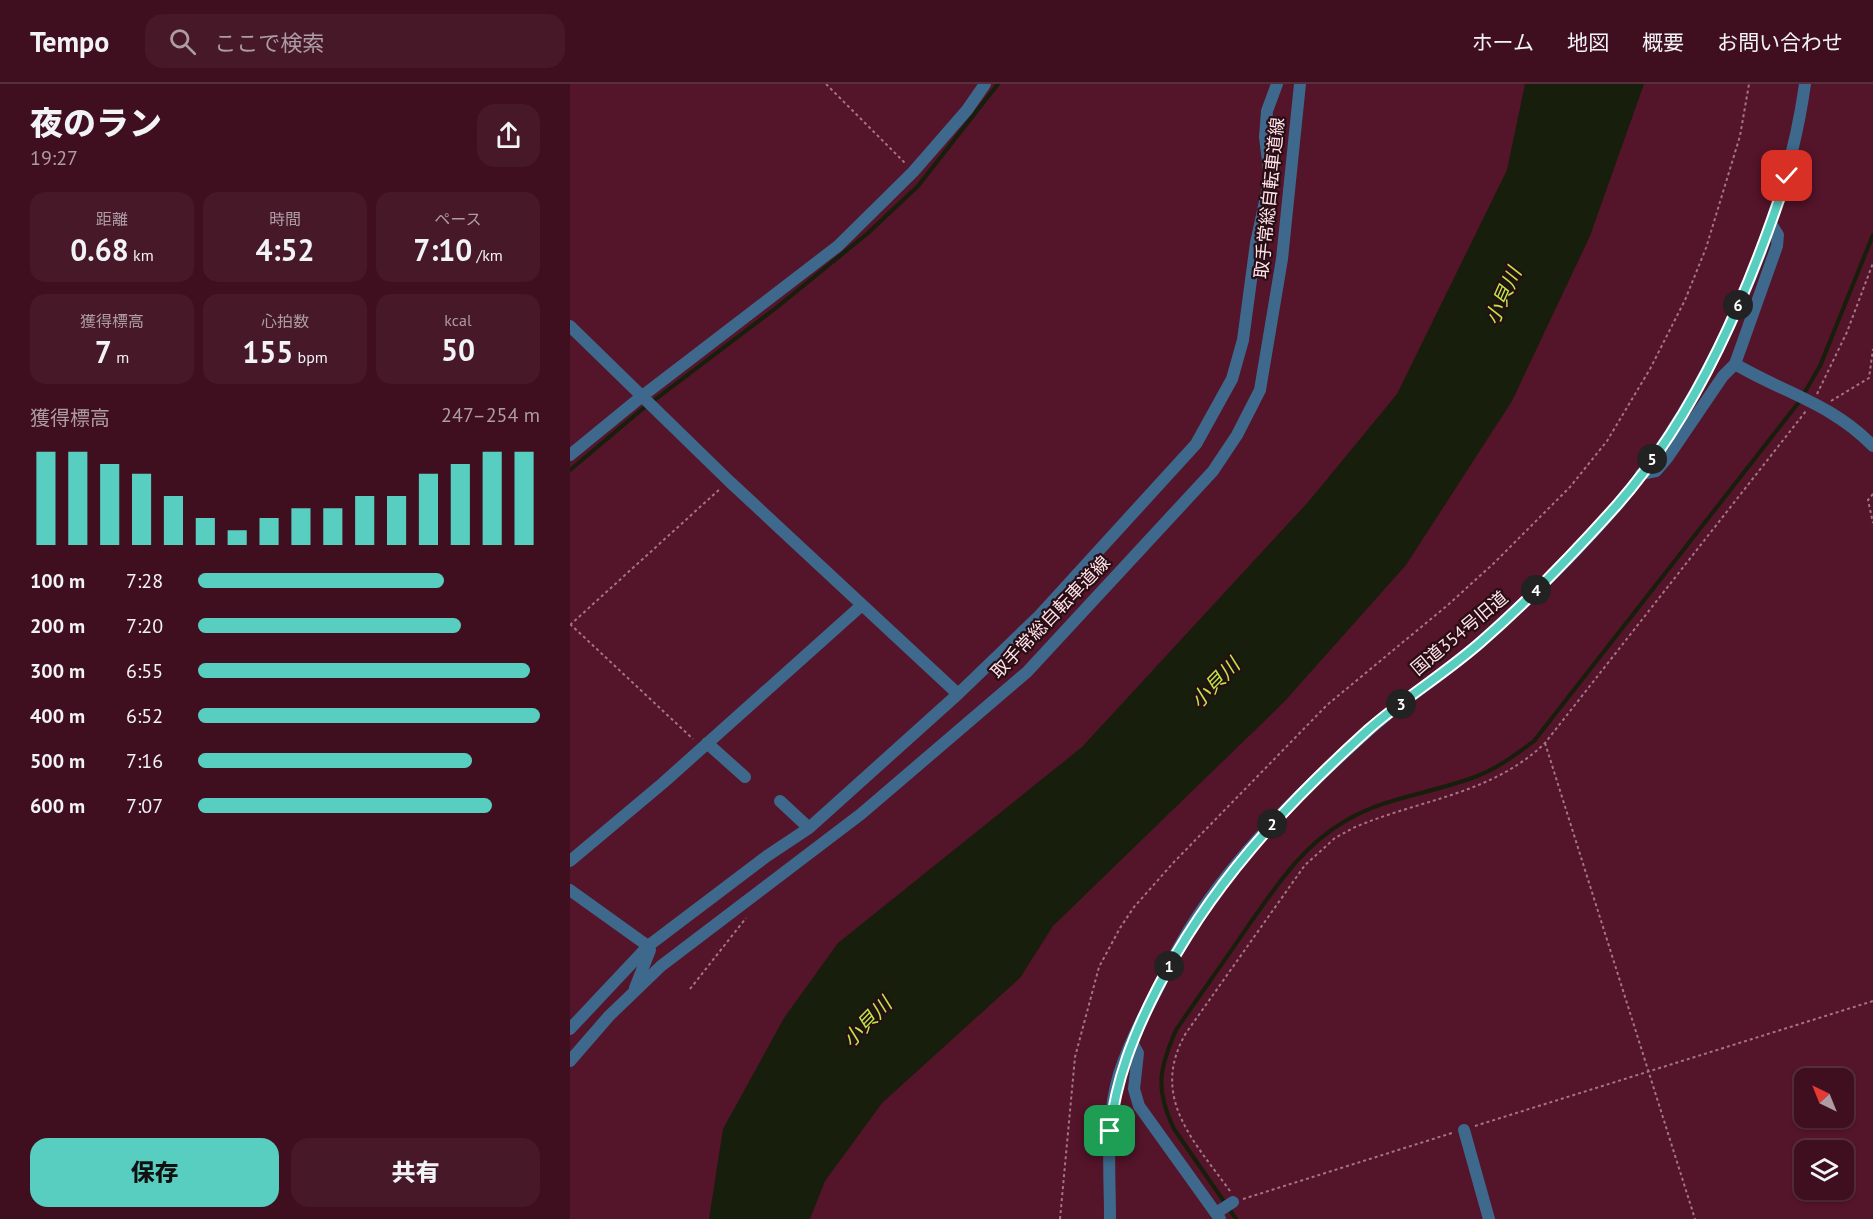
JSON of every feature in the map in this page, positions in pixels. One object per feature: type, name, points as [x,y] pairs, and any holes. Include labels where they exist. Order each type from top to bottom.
[{"type":"street","points":[[570,455],[641,397],[838,246],[913,172],[967,110],[985,84]]},
{"type":"street","points":[[570,1029],[648,946],[767,856],[809,828],[958,694],[1039,616],[1196,444],[1232,379],[1243,340],[1256,243],[1270,178],[1265,137],[1267,111],[1277,84]]},
{"type":"street","name":"取手常総自転車道線","points":[[570,1061],[635,990],[689,942],[861,814],[1027,672],[1213,471],[1238,435],[1260,390],[1282,259],[1300,84]]},
{"type":"street","name":"国道354号旧道","points":[[1110,1219],[1110,1131],[1119,1075],[1132,1042],[1192,924],[1244,856],[1278,818],[1369,729],[1480,644],[1619,503],[1641,474],[1668,436],[1716,350],[1771,224],[1797,134],[1805,84]]},
{"type":"street","points":[[1641,474],[1656,471],[1668,457],[1723,376],[1735,364],[1776,246],[1778,235],[1771,224]]},
{"type":"street","points":[[570,326],[729,481],[958,694]]},
{"type":"street","points":[[1735,364],[1814,402],[1873,446]]},
{"type":"street","points":[[570,861],[705,746],[862,605]]},
{"type":"street","points":[[705,746],[745,777]]},
{"type":"street","points":[[780,801],[809,828]]},
{"type":"street","points":[[570,890],[648,946],[650,950],[636,981],[635,990]]},
{"type":"street","points":[[1132,1042],[1138,1053],[1134,1089],[1139,1106],[1225,1209]]},
{"type":"street","points":[[1464,1130],[1489,1219]]},
{"type":"path","points":[[826,84],[913,172]]},
{"type":"path","points":[[1060,1219],[1075,1057],[1099,968],[1120,928],[1134,907],[1168,869],[1327,705],[1449,604],[1494,563],[1570,487],[1607,441],[1655,359],[1685,300],[1706,248],[1740,136],[1749,84]]},
{"type":"path","points":[[1873,263],[1846,332],[1814,402],[1545,743],[1530,758],[1490,782],[1373,819],[1344,833],[1319,851],[1305,865],[1186,1033],[1176,1050],[1171,1086],[1174,1103],[1181,1120],[1225,1209],[1464,1130],[1873,1002]]},
{"type":"path","points":[[1814,402],[1869,378],[1873,350]]},
{"type":"path","points":[[705,746],[570,625],[729,481]]},
{"type":"path","points":[[1873,494],[1868,500],[1873,523]]},
{"type":"path","points":[[1545,743],[1695,1219]]},
{"type":"path","points":[[690,989],[746,918]]},
{"type":"water","name":"小貝川","points":[[1525,84],[1644,84],[1590,236],[1512,401],[1406,565],[1284,702],[1053,926],[1020,978],[882,1103],[825,1181],[810,1219],[709,1219],[723,1129],[784,1018],[838,943],[1082,747],[1309,501],[1397,394],[1507,170]]},
{"type":"waterway","points":[[570,470],[640,411],[776,308],[868,233],[918,186],[998,84]]},
{"type":"waterway","points":[[1236,1219],[1174,1129],[1168,1115],[1162,1090],[1163,1068],[1176,1030],[1290,868],[1316,842],[1361,812],[1480,775],[1534,741],[1799,402],[1820,366],[1873,235]]},
{"type":"route","points":[[1110,1131],[1119,1075],[1148,1006],[1192,924],[1244,856],[1278,818],[1369,729],[1480,644],[1519,607],[1619,503],[1668,436],[1716,350],[1739,303],[1771,224],[1787,176]]}]
